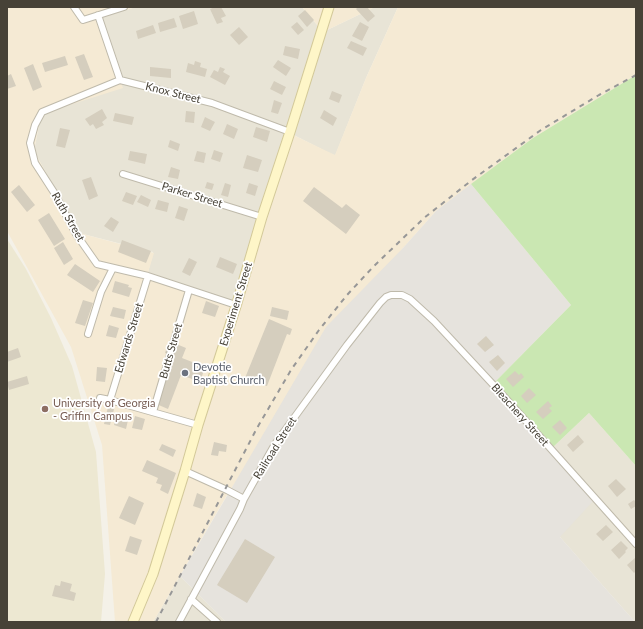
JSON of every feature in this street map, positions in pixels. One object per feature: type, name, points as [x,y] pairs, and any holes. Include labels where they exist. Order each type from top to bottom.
[{"type":"main road","name":"Experiment Street","points":[[133,622],[153,574],[262,217],[329,7]]},
{"type":"street","points":[[74,7],[83,20],[124,7]]},
{"type":"street","points":[[98,15],[120,80]]},
{"type":"street","name":"Knox Street","points":[[120,80],[212,102],[290,132]]},
{"type":"street","name":"Ruth Street","points":[[120,80],[42,112],[34,125],[30,143],[35,163],[55,194],[76,234],[96,264],[148,276],[236,305]]},
{"type":"street","name":"Parker Street","points":[[123,174],[262,217]]},
{"type":"street","points":[[88,334],[101,292],[114,268]]},
{"type":"street","name":"Edwards Street","points":[[110,400],[148,276]]},
{"type":"street","name":"Butts Street","points":[[153,412],[189,290]]},
{"type":"street","name":"Railroad Street","points":[[179,622],[275,444],[346,345],[380,303],[386,297],[397,295]]},
{"type":"street","name":"Bleachery Street","points":[[397,295],[402,295],[410,299],[434,321],[636,544]]},
{"type":"street","points":[[100,398],[198,425]]},
{"type":"street","points":[[185,471],[244,499]]},
{"type":"street","points":[[191,598],[216,622]]},
{"type":"shaded area","points":[[7,7],[136,7],[96,19],[123,88],[41,114],[34,151],[79,233],[154,253],[147,276],[237,305],[289,133],[335,155],[366,78],[398,7],[636,7],[636,75],[533,138],[436,211],[403,248],[230,490],[153,622],[115,622],[102,445],[71,347],[7,231]]},
{"type":"shaded area","points":[[136,7],[302,7],[323,32],[375,7],[398,7],[366,78],[335,156],[290,133],[237,305],[147,276],[153,252],[79,233],[34,151],[41,115],[96,19]]},
{"type":"shaded area","points":[[302,7],[375,7],[323,32]]},
{"type":"shaded area","points":[[471,184],[571,305],[492,385],[596,498],[560,537],[635,622],[226,622],[180,576],[326,327],[403,248],[436,211]]},
{"type":"shaded area","name":"University of Georgia - Griffin Campus","points":[[7,239],[26,269],[51,318],[72,366],[96,452],[105,574],[101,622],[7,622]]},
{"type":"shaded area","points":[[589,413],[636,466],[636,622],[560,537],[551,449]]},
{"type":"shaded area","points":[[180,576],[226,622],[153,622]]},
{"type":"green space","points":[[636,75],[636,466],[589,413],[551,449],[492,385],[571,305],[471,184],[533,138]]},
{"type":"building","points":[[221,7],[226,16],[221,18],[223,22],[217,24],[210,9]]},
{"type":"building","points":[[358,7],[367,7],[375,16],[368,22],[356,9]]},
{"type":"building","points":[[305,10],[314,20],[307,27],[298,16]]},
{"type":"building","points":[[194,11],[198,24],[183,29],[179,16]]},
{"type":"building","points":[[174,18],[177,27],[160,32],[158,23]]},
{"type":"building","points":[[297,22],[304,30],[298,35],[291,27]]},
{"type":"building","points":[[360,22],[369,27],[362,41],[352,36]]},
{"type":"building","points":[[153,25],[156,33],[138,39],[136,31]]},
{"type":"building","points":[[239,27],[248,37],[239,45],[230,35]]},
{"type":"building","points":[[351,41],[367,48],[363,56],[347,48]]},
{"type":"building","points":[[285,46],[300,49],[298,59],[283,55]]},
{"type":"building","points":[[84,54],[93,77],[84,80],[75,57]]},
{"type":"building","points":[[65,56],[68,65],[45,72],[42,63]]},
{"type":"building","points":[[278,60],[291,68],[286,76],[273,67]]},
{"type":"building","points":[[195,61],[201,63],[200,67],[207,69],[205,77],[186,72],[188,63],[194,65]]},
{"type":"building","points":[[33,64],[42,87],[33,91],[24,68]]},
{"type":"building","points":[[150,67],[171,69],[171,78],[150,76]]},
{"type":"building","points":[[220,67],[225,69],[223,72],[230,76],[225,85],[210,77],[214,70],[218,72]]},
{"type":"building","points":[[11,74],[16,86],[7,89],[7,76]]},
{"type":"building","points":[[274,81],[286,87],[282,95],[270,89]]},
{"type":"building","points":[[332,91],[342,95],[339,103],[329,99]]},
{"type":"building","points":[[274,100],[282,103],[278,114],[271,112]]},
{"type":"building","points":[[102,109],[107,118],[102,122],[104,125],[96,129],[93,124],[90,126],[85,119]]},
{"type":"building","points":[[324,110],[337,118],[333,126],[320,118]]},
{"type":"building","points":[[186,111],[195,112],[194,123],[185,122]]},
{"type":"building","points":[[115,113],[134,117],[132,125],[113,121]]},
{"type":"building","points":[[205,117],[215,122],[210,131],[201,127]]},
{"type":"building","points":[[227,124],[238,129],[234,139],[223,134]]},
{"type":"building","points":[[256,127],[270,131],[267,142],[253,137]]},
{"type":"building","points":[[60,128],[70,130],[65,148],[56,146]]},
{"type":"building","points":[[170,140],[180,144],[178,151],[168,147]]},
{"type":"building","points":[[214,150],[223,153],[220,162],[211,159]]},
{"type":"building","points":[[130,151],[147,154],[145,164],[128,160]]},
{"type":"building","points":[[197,151],[206,153],[204,163],[194,161]]},
{"type":"building","points":[[247,155],[262,160],[258,172],[243,168]]},
{"type":"building","points":[[171,167],[180,170],[178,179],[168,177]]},
{"type":"building","points":[[91,177],[98,196],[89,200],[82,180]]},
{"type":"building","points":[[207,182],[214,184],[212,190],[205,188]]},
{"type":"building","points":[[225,183],[231,185],[228,197],[221,195]]},
{"type":"building","points":[[249,183],[258,186],[255,196],[246,193]]},
{"type":"building","points":[[19,185],[35,205],[27,212],[11,192]]},
{"type":"building","points":[[314,187],[342,208],[346,204],[360,215],[346,234],[303,201]]},
{"type":"building","points":[[126,192],[137,196],[133,205],[122,201]]},
{"type":"building","points":[[141,195],[151,200],[148,207],[137,202]]},
{"type":"building","points":[[158,200],[169,203],[167,212],[155,209]]},
{"type":"building","points":[[179,206],[188,209],[184,221],[175,218]]},
{"type":"building","points":[[49,213],[65,239],[54,246],[38,220]]},
{"type":"building","points":[[111,217],[119,222],[113,232],[104,226]]},
{"type":"building","points":[[122,240],[151,251],[146,263],[118,252]]},
{"type":"building","points":[[63,242],[73,259],[64,265],[54,248]]},
{"type":"building","points":[[220,257],[237,264],[233,274],[216,267]]},
{"type":"building","points":[[189,258],[197,262],[190,276],[182,272]]},
{"type":"building","points":[[75,264],[100,281],[93,292],[67,275]]},
{"type":"building","points":[[115,281],[129,285],[128,287],[132,288],[129,297],[112,292]]},
{"type":"building","points":[[83,300],[93,303],[85,326],[75,323]]},
{"type":"building","points":[[206,301],[219,306],[215,317],[202,313]]},
{"type":"building","points":[[113,307],[126,310],[124,319],[110,316]]},
{"type":"building","points":[[272,307],[289,311],[287,320],[270,316]]},
{"type":"building","points":[[269,319],[292,329],[290,335],[287,334],[267,386],[245,378]]},
{"type":"building","points":[[109,325],[119,328],[116,338],[106,336]]},
{"type":"building","points":[[486,336],[494,345],[485,352],[477,344]]},
{"type":"building","points":[[169,341],[186,348],[182,358],[205,367],[200,382],[181,375],[168,409],[154,403],[173,356],[165,353]]},
{"type":"building","points":[[18,348],[21,357],[7,362],[7,352]]},
{"type":"building","points":[[498,355],[505,363],[497,371],[489,362]]},
{"type":"building","points":[[97,367],[107,368],[105,382],[96,381]]},
{"type":"building","points":[[515,371],[519,375],[521,373],[524,377],[513,387],[506,379]]},
{"type":"building","points":[[27,376],[29,384],[9,390],[7,382]]},
{"type":"building","points":[[529,388],[536,395],[527,403],[521,396]]},
{"type":"building","points":[[548,401],[552,406],[549,408],[552,411],[543,419],[536,412]]},
{"type":"building","points":[[108,407],[114,409],[110,425],[104,424]]},
{"type":"building","points":[[135,416],[145,419],[142,430],[132,428]]},
{"type":"building","points":[[116,417],[128,420],[126,429],[114,425]]},
{"type":"building","points":[[560,420],[567,428],[560,435],[552,427]]},
{"type":"building","points":[[578,435],[584,442],[573,452],[567,445]]},
{"type":"building","points":[[214,442],[227,445],[226,452],[219,451],[218,456],[211,455]]},
{"type":"building","points":[[162,444],[176,450],[173,457],[159,450]]},
{"type":"building","points":[[147,460],[176,473],[168,494],[160,490],[162,485],[156,483],[158,478],[142,471]]},
{"type":"building","points":[[616,479],[626,489],[617,497],[608,486]]},
{"type":"building","points":[[197,493],[206,497],[202,509],[193,506]]},
{"type":"building","points":[[129,496],[144,503],[135,525],[119,518]]},
{"type":"building","points":[[634,500],[636,502],[636,506],[631,509],[628,504]]},
{"type":"building","points":[[606,525],[613,532],[603,541],[596,534]]},
{"type":"building","points":[[130,536],[142,540],[137,555],[125,551]]},
{"type":"building","points":[[245,539],[275,557],[247,603],[217,585]]},
{"type":"building","points":[[621,541],[628,548],[619,559],[611,550]]},
{"type":"building","points":[[635,558],[636,571],[634,573],[627,565]]},
{"type":"building","points":[[61,581],[72,584],[70,591],[76,593],[74,601],[52,596],[55,585],[60,586]]},
{"type":"railway","points":[[156,622],[257,428],[291,370],[319,330],[347,295],[373,267],[424,218],[472,180],[541,130],[599,95],[636,75]]},
{"type":"place","name":"Devotie Baptist Church","points":[[185,373]]},
{"type":"place","name":"University of Georgia - Griffin Campus","points":[[45,409]]}]
